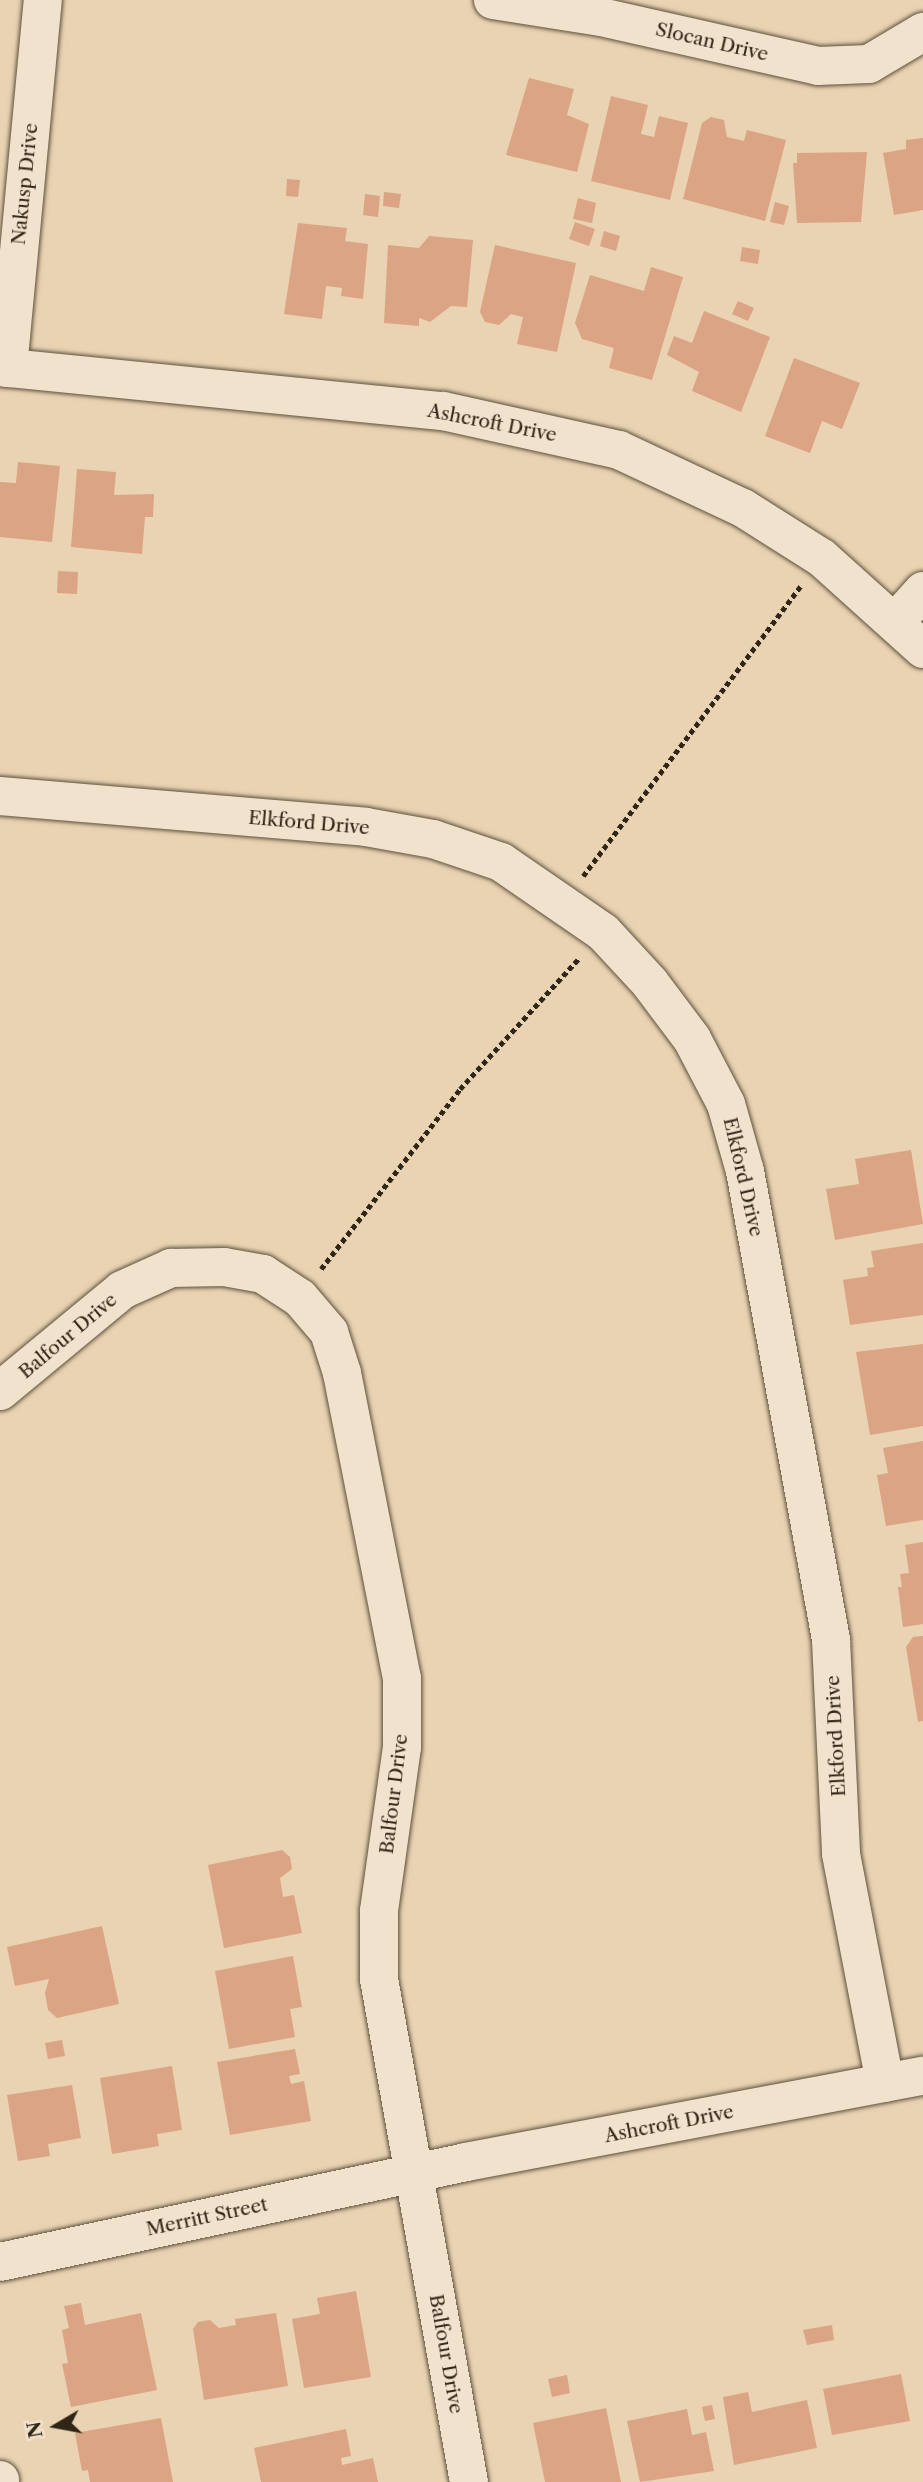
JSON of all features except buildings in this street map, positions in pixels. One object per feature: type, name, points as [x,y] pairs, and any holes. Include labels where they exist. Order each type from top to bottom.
[{"type":"street","name":"Nakusp Drive","points":[[4,368],[43,0]]},
{"type":"street","name":"Slocan Drive","points":[[493,0],[540,4],[818,65],[869,64],[923,32]]},
{"type":"street","name":"Ashcroft Drive","points":[[4,368],[443,411],[619,450],[743,508],[822,558],[897,620],[923,649]]},
{"type":"street","points":[[897,620],[923,591]]},
{"type":"street","name":"Elkford Drive","points":[[0,796],[366,827],[433,839],[501,862],[564,901],[603,932],[650,983],[692,1039],[726,1104],[745,1171],[831,1640],[841,1854],[885,2083]]},
{"type":"street","name":"Balfour Drive","points":[[0,1391],[121,1290],[171,1268],[224,1267],[263,1274],[300,1298],[329,1332],[342,1373],[402,1678],[402,1747],[379,1912],[379,1979],[469,2482]]},
{"type":"street","name":"Ashcroft Drive","points":[[414,2173],[923,2076]]},
{"type":"street","name":"Merritt Street","points":[[0,2262],[414,2173]]},
{"type":"path","points":[[564,901],[822,558]]},
{"type":"path","points":[[300,1298],[460,1089],[603,932]]}]
